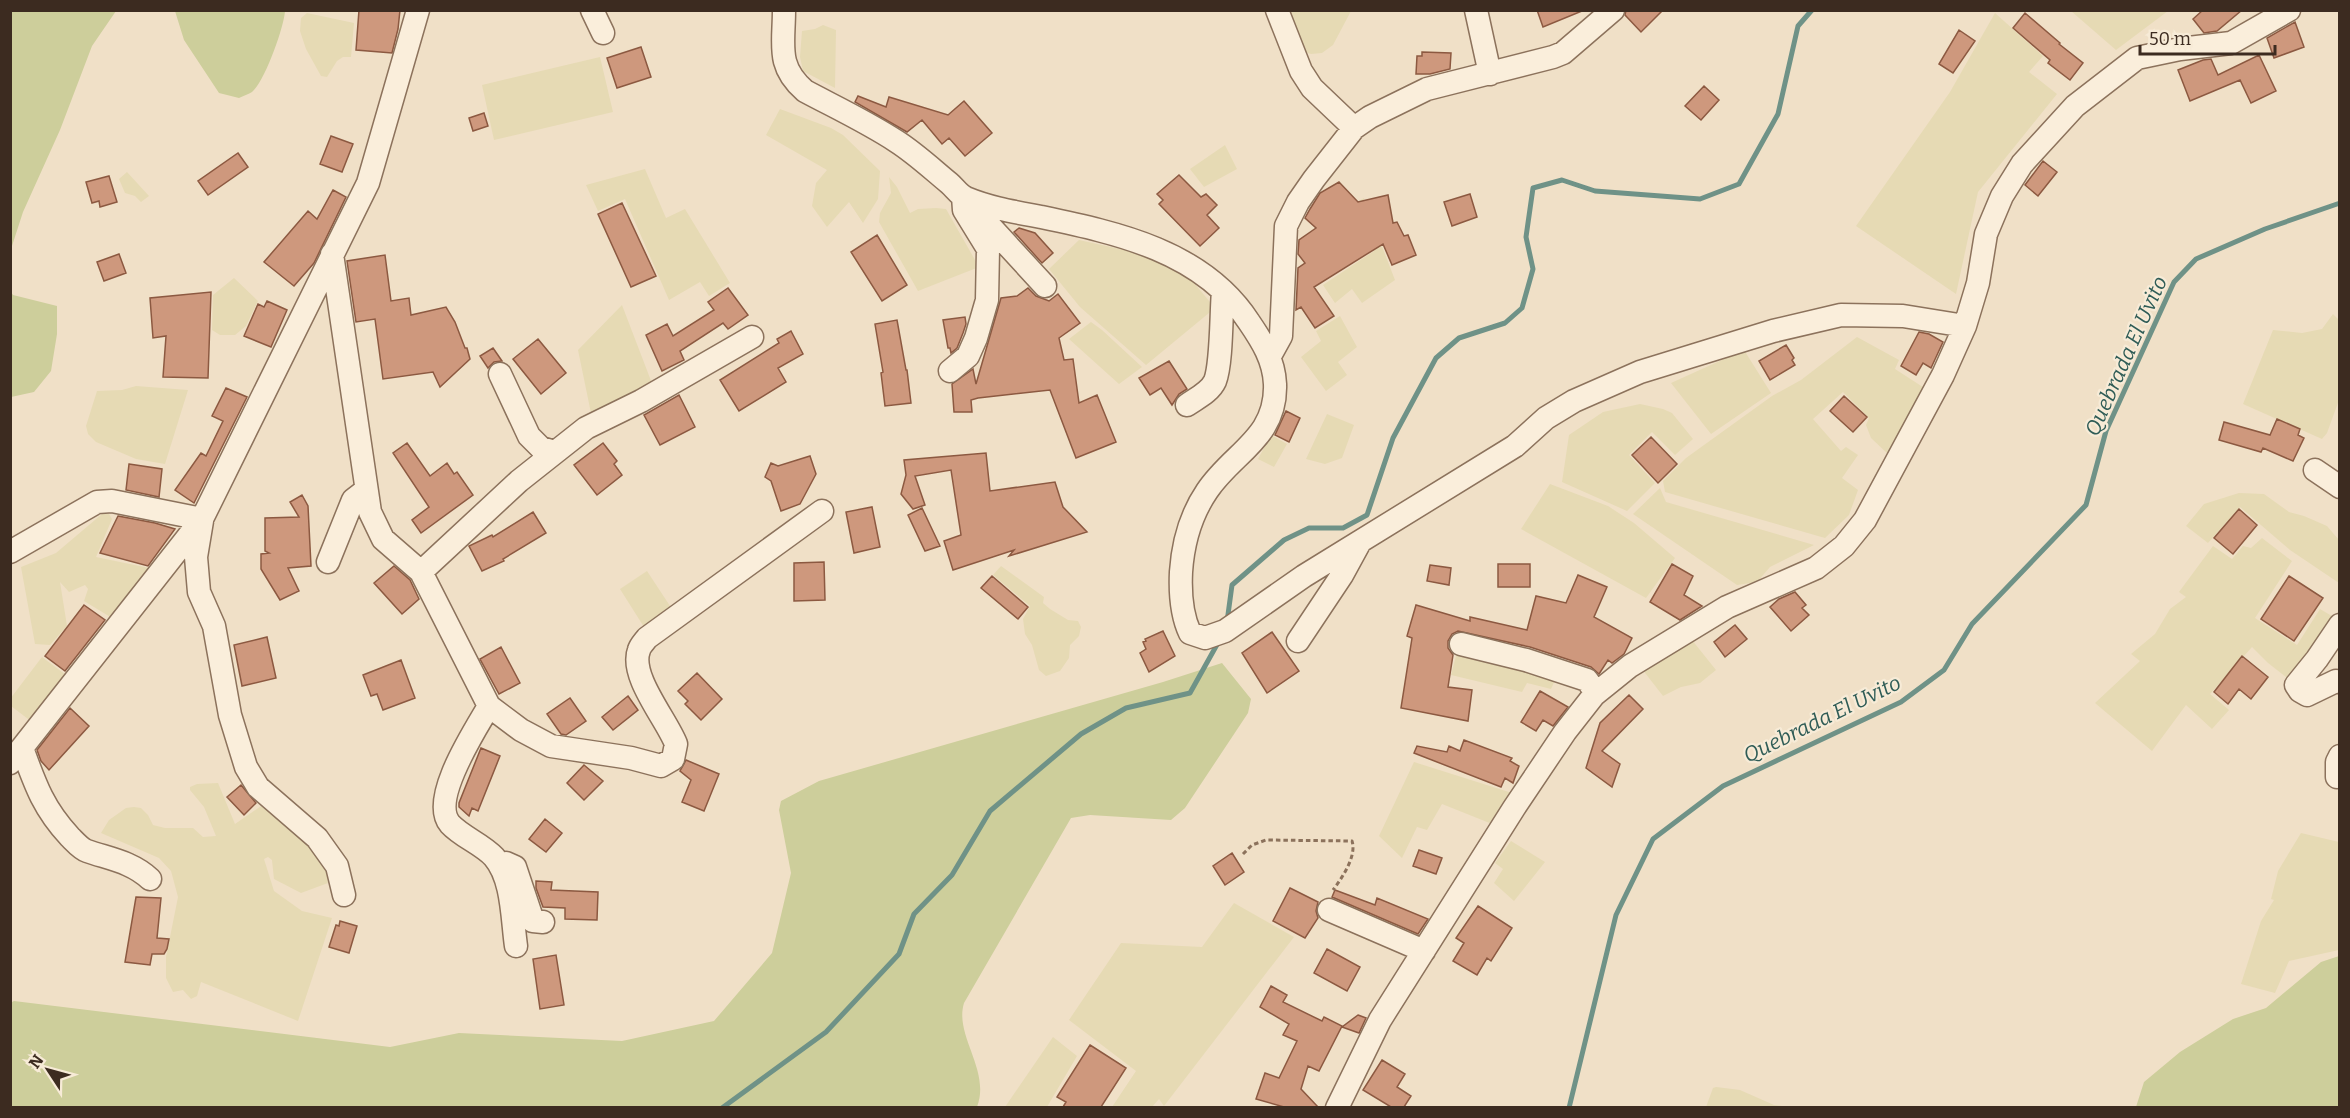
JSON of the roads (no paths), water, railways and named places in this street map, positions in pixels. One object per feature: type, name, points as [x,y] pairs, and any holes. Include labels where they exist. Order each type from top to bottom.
[{"type":"street","points":[[150,879],[137,868],[84,850],[73,840],[52,818],[37,788],[16,756],[202,519],[368,183],[418,10]]},
{"type":"street","points":[[592,10],[603,33]]},
{"type":"street","points":[[784,10],[784,62],[792,80],[805,91],[897,141],[963,196],[1045,286]]},
{"type":"street","points":[[1277,10],[1301,70],[1312,88],[1354,128]]},
{"type":"street","points":[[1476,10],[1490,74]]},
{"type":"street","points":[[1270,356],[1281,336],[1286,226],[1298,202],[1354,128],[1370,117],[1427,89],[1540,62],[1563,53],[1613,10]]},
{"type":"street","points":[[1337,1107],[1380,1020],[1564,732],[1596,693],[1630,666],[1727,607],[1816,568],[1844,546],[1865,520],[1943,375],[1965,326],[1978,283],[1986,234],[2002,196],[2022,164],[2075,106],[2137,58],[2180,49],[2230,43],[2289,10]]},
{"type":"street","points":[[963,196],[983,205],[1098,229],[1153,247],[1190,265],[1223,291],[1245,314],[1270,356],[1275,384],[1271,417],[1251,445],[1208,490],[1190,523],[1183,546],[1181,576],[1183,618],[1190,633],[1205,638],[1225,631],[1304,576],[1515,446],[1546,418],[1574,401],[1640,372],[1773,331],[1841,315],[1903,316],[1965,326]]},
{"type":"street","points":[[950,371],[968,356],[987,300],[988,249],[964,210],[963,196]]},
{"type":"street","points":[[332,254],[370,512],[383,539],[421,572],[489,706],[521,730],[551,746],[631,758],[661,766],[673,759],[676,744],[649,696],[637,662],[639,649],[647,638],[822,511]]},
{"type":"street","points":[[1187,405],[1205,393],[1215,382],[1223,291]]},
{"type":"street","points":[[421,572],[519,481],[586,428],[641,401],[752,337]]},
{"type":"street","points":[[500,374],[529,436],[541,448],[555,452]]},
{"type":"street","points":[[2315,470],[2340,487]]},
{"type":"street","points":[[328,562],[353,500],[366,490]]},
{"type":"street","points":[[10,552],[97,502],[112,501],[202,519]]},
{"type":"street","points":[[202,519],[196,557],[199,592],[214,626],[230,715],[246,767],[258,787],[317,838],[337,866],[344,895]]},
{"type":"street","points":[[1298,641],[1342,575],[1361,541]]},
{"type":"street","points":[[2340,625],[2318,659],[2296,685],[2300,692],[2307,695],[2336,681],[2340,682]]},
{"type":"street","points":[[1461,644],[1526,660],[1587,680],[1596,693]]},
{"type":"street","points":[[489,706],[462,753],[446,792],[444,807],[450,823],[494,858],[515,867],[533,921],[543,922]]},
{"type":"street","points":[[494,858],[506,881],[516,946]]},
{"type":"street","points":[[1329,910],[1424,951]]},
{"type":"waterway","points":[[1227,622],[1232,585],[1284,540],[1309,528],[1343,528],[1367,515],[1393,438],[1436,358],[1459,338],[1505,323],[1522,308],[1533,269],[1526,237],[1533,188],[1562,180],[1595,191],[1700,199],[1739,184],[1778,114],[1798,26],[1812,10]]},
{"type":"waterway","name":"Quebrada El Uvito","points":[[1569,1108],[1616,915],[1653,839],[1723,786],[1901,702],[1944,670],[1972,624],[2086,505],[2106,431],[2174,282],[2196,259],[2265,229],[2340,203]]},
{"type":"waterway","points":[[722,1108],[826,1032],[899,954],[914,914],[952,875],[990,811],[1081,734],[1126,708],[1190,693],[1219,641]]}]
